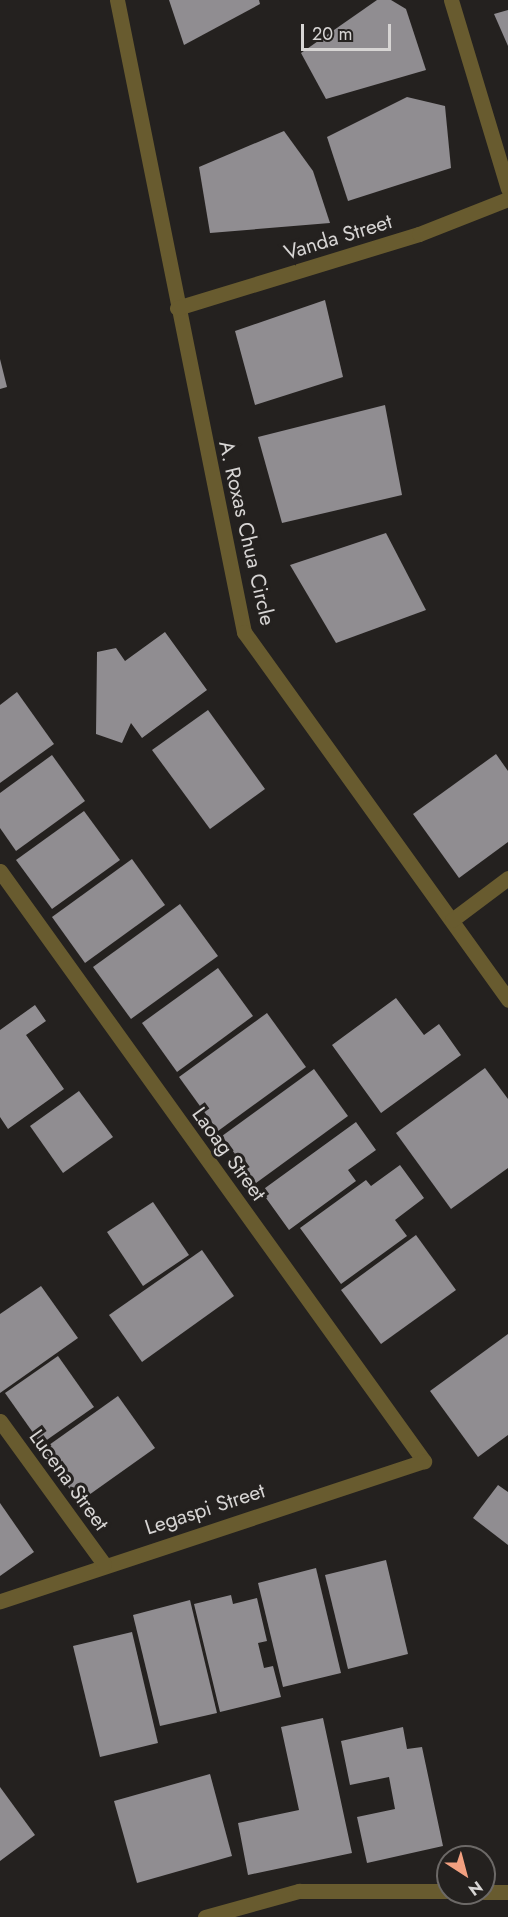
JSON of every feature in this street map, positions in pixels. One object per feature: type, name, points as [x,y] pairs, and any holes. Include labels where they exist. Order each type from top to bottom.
[{"type":"street","name":"A. Roxas Chua Circle","points":[[117,0],[177,308],[244,632],[508,1000]]},
{"type":"street","points":[[451,0],[508,189]]},
{"type":"street","name":"Vanda Street","points":[[177,308],[419,234],[508,199]]},
{"type":"street","name":"Laoag Street","points":[[0,871],[424,1461]]},
{"type":"street","points":[[452,920],[508,878]]},
{"type":"street","name":"Lucena Street","points":[[0,1421],[104,1564]]},
{"type":"street","name":"Legaspi Street","points":[[0,1601],[104,1564],[424,1461]]},
{"type":"street","points":[[206,1917],[299,1891],[436,1891]]},
{"type":"building","points":[[169,0],[259,0],[260,4],[184,45]]},
{"type":"building","points":[[377,0],[391,0],[406,9],[426,70],[326,99],[301,53]]},
{"type":"building","points":[[508,10],[508,46],[494,14]]},
{"type":"building","points":[[407,97],[445,106],[451,168],[348,201],[327,137]]},
{"type":"building","points":[[284,131],[313,171],[330,223],[210,233],[199,167]]},
{"type":"building","points":[[325,300],[343,377],[255,405],[235,331]]},
{"type":"building","points":[[0,359],[7,387],[0,389]]},
{"type":"building","points":[[385,405],[402,495],[282,523],[258,437]]},
{"type":"building","points":[[386,533],[426,610],[336,643],[290,565]]},
{"type":"building","points":[[165,632],[207,690],[142,738],[131,723],[122,743],[96,734],[97,652],[116,648],[125,661]]},
{"type":"building","points":[[17,692],[54,744],[0,783],[0,705]]},
{"type":"building","points":[[208,710],[265,789],[210,829],[152,750]]},
{"type":"building","points":[[496,754],[508,771],[508,842],[459,878],[413,814]]},
{"type":"building","points":[[52,755],[85,801],[16,851],[0,828],[0,793]]},
{"type":"building","points":[[84,811],[120,860],[52,909],[16,860]]},
{"type":"building","points":[[132,859],[165,905],[85,963],[52,917]]},
{"type":"building","points":[[180,904],[218,956],[131,1019],[93,967]]},
{"type":"building","points":[[218,968],[253,1016],[177,1072],[142,1023]]},
{"type":"building","points":[[396,998],[424,1035],[439,1024],[461,1055],[381,1113],[332,1045]]},
{"type":"building","points":[[35,1005],[46,1021],[26,1035],[64,1089],[8,1129],[0,1117],[0,1030]]},
{"type":"building","points":[[267,1013],[306,1067],[218,1131],[179,1077]]},
{"type":"building","points":[[485,1068],[508,1099],[508,1168],[451,1209],[396,1133]]},
{"type":"building","points":[[314,1069],[348,1116],[256,1183],[222,1136]]},
{"type":"building","points":[[79,1091],[113,1137],[63,1173],[30,1126]]},
{"type":"building","points":[[356,1122],[376,1150],[348,1170],[356,1181],[289,1230],[261,1191]]},
{"type":"building","points":[[400,1165],[424,1198],[395,1220],[407,1236],[341,1284],[300,1228],[366,1180],[371,1186]]},
{"type":"building","points":[[153,1202],[189,1255],[143,1286],[107,1232]]},
{"type":"building","points":[[416,1235],[456,1290],[381,1344],[341,1290]]},
{"type":"building","points":[[202,1250],[234,1296],[142,1362],[109,1315]]},
{"type":"building","points":[[41,1286],[78,1338],[0,1393],[0,1314]]},
{"type":"building","points":[[508,1334],[508,1435],[478,1457],[430,1391]]},
{"type":"building","points":[[58,1356],[94,1407],[41,1444],[5,1393]]},
{"type":"building","points":[[118,1396],[155,1448],[79,1502],[42,1450]]},
{"type":"building","points":[[498,1485],[508,1492],[508,1545],[473,1518]]},
{"type":"building","points":[[0,1503],[34,1552],[0,1576]]},
{"type":"building","points":[[386,1560],[408,1654],[348,1669],[325,1575]]},
{"type":"building","points":[[316,1568],[341,1673],[283,1687],[258,1583]]},
{"type":"building","points":[[231,1595],[233,1604],[257,1598],[267,1641],[258,1643],[264,1668],[273,1666],[281,1697],[220,1712],[194,1604]]},
{"type":"building","points":[[190,1600],[217,1713],[160,1726],[133,1615]]},
{"type":"building","points":[[132,1632],[158,1743],[100,1757],[73,1646]]},
{"type":"building","points":[[323,1718],[352,1853],[248,1875],[238,1823],[299,1810],[281,1727]]},
{"type":"building","points":[[403,1727],[407,1749],[422,1747],[443,1845],[367,1863],[357,1817],[395,1809],[389,1777],[350,1785],[341,1741]]},
{"type":"building","points":[[210,1774],[232,1856],[137,1883],[114,1801]]},
{"type":"building","points":[[0,1787],[35,1835],[0,1861]]}]
